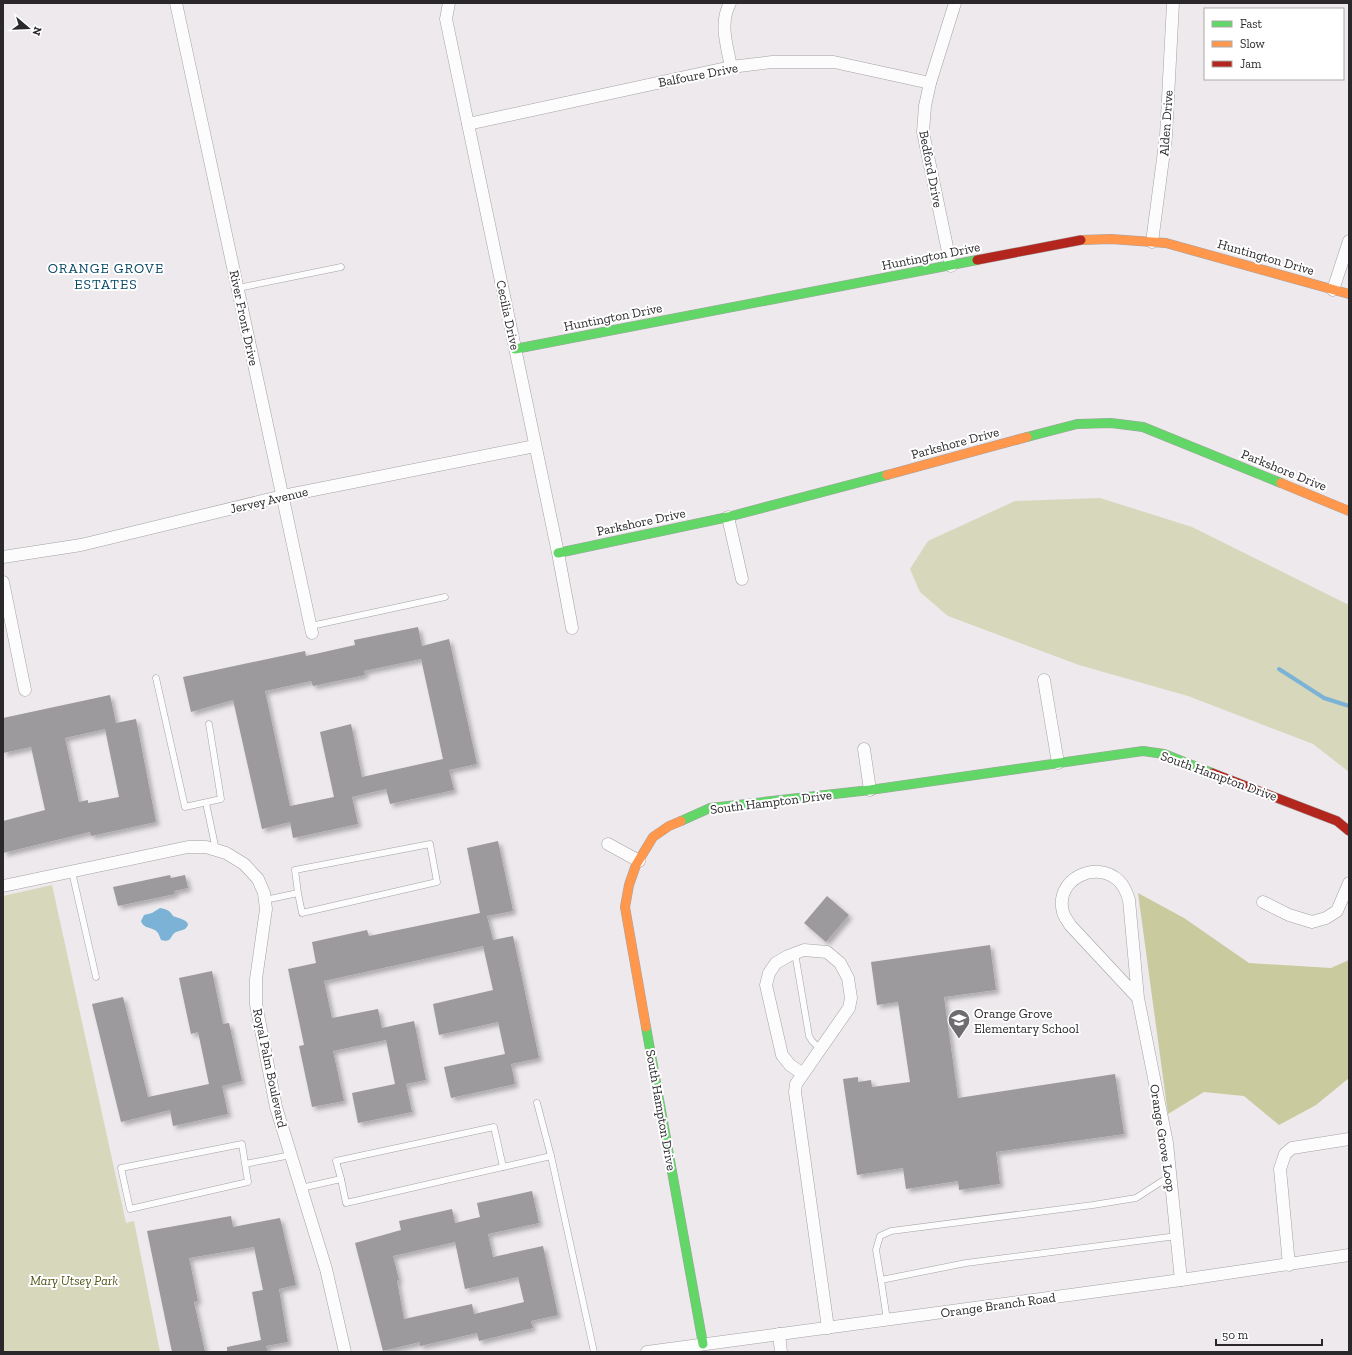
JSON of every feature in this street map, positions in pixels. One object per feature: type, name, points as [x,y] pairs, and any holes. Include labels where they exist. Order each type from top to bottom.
[{"type":"street","name":"River Front Drive","points":[[176,3],[311,630]]},
{"type":"street","name":"Cecilia Drive","points":[[449,3],[446,19],[558,553],[572,628]]},
{"type":"street","points":[[730,3],[725,12],[724,31],[731,67]]},
{"type":"street","name":"Bedford Drive","points":[[951,266],[922,132],[925,106],[930,83],[955,3]]},
{"type":"street","name":"Alden Drive","points":[[1152,242],[1166,136],[1173,3]]},
{"type":"street","name":"Balfoure Drive","points":[[468,124],[731,67],[772,62],[834,62],[930,83]]},
{"type":"street","name":"Huntington Drive","points":[[515,349],[1080,240],[1111,239],[1166,243],[1349,294]]},
{"type":"street","points":[[1333,290],[1349,241]]},
{"type":"street","name":"Parkshore Drive","points":[[558,553],[728,517],[1077,424],[1111,423],[1143,427],[1349,511]]},
{"type":"street","name":"Jervey Avenue","points":[[3,557],[80,545],[283,496],[535,446]]},
{"type":"street","points":[[728,517],[742,579]]},
{"type":"street","points":[[3,582],[25,690]]},
{"type":"street","points":[[1044,680],[1058,763]]},
{"type":"street","points":[[864,749],[870,790]]},
{"type":"street","name":"South Hampton Drive","points":[[703,1344],[625,907],[629,885],[639,861],[653,837],[669,826],[710,808],[870,790],[1143,751],[1164,754],[1337,821],[1349,831]]},
{"type":"street","points":[[608,844],[639,861]]},
{"type":"street","name":"Royal Palm Boulevard","points":[[3,886],[188,847],[206,847],[226,853],[244,864],[258,879],[264,893],[266,909],[256,979],[256,1004],[276,1108],[326,1270],[345,1352]]},
{"type":"street","name":"Orange Grove Loop","points":[[1138,998],[1070,925],[1063,912],[1062,899],[1066,888],[1073,879],[1082,874],[1098,872],[1109,874],[1118,880],[1125,888],[1130,900],[1138,998],[1167,1143],[1181,1280]]},
{"type":"street","points":[[1263,902],[1289,915],[1312,922],[1326,918],[1338,911],[1349,883]]},
{"type":"street","points":[[803,1074],[790,1065],[782,1055],[766,985],[769,973],[776,963],[788,956],[804,950],[827,952],[840,963],[848,978],[851,998],[849,1008],[820,1049],[803,1074],[796,1084],[795,1092],[828,1328]]},
{"type":"street","points":[[1289,1265],[1280,1169],[1285,1154],[1292,1148],[1349,1139]]},
{"type":"street","name":"Orange Branch Road","points":[[647,1352],[1181,1280],[1349,1255]]},
{"type":"street","points":[[779,1334],[782,1352]]},
{"type":"lane","points":[[238,288],[341,267]]},
{"type":"lane","points":[[311,630],[445,597]]},
{"type":"lane","points":[[156,678],[185,807],[221,799],[209,724]]},
{"type":"lane","points":[[206,803],[216,850]]},
{"type":"lane","points":[[430,844],[437,882],[302,913],[298,893],[295,870],[430,844]]},
{"type":"lane","points":[[72,872],[96,977]]},
{"type":"lane","points":[[265,900],[298,893]]},
{"type":"lane","points":[[796,953],[809,1036],[820,1049]]},
{"type":"lane","points":[[537,1103],[551,1156],[594,1352]]},
{"type":"lane","points":[[503,1167],[494,1127],[336,1161],[346,1203],[551,1156]]},
{"type":"lane","points":[[242,1144],[245,1164],[248,1182],[130,1209],[121,1168],[242,1144]]},
{"type":"lane","points":[[245,1164],[291,1155]]},
{"type":"lane","points":[[887,1320],[876,1250],[880,1236],[891,1231],[1136,1198],[1170,1176]]},
{"type":"lane","points":[[301,1188],[341,1179]]},
{"type":"lane","points":[[881,1280],[966,1263],[1177,1236]]},
{"type":"green space","points":[[1100,498],[1192,527],[1349,605],[1349,772],[1313,744],[1188,696],[1079,665],[948,616],[920,592],[910,569],[928,541],[1015,501]]},
{"type":"green space","name":"Mary Utsey Park","points":[[52,885],[126,1223],[134,1221],[160,1352],[3,1352],[3,896]]},
{"type":"green space","points":[[1138,893],[1184,918],[1249,963],[1331,968],[1349,960],[1349,1078],[1316,1105],[1279,1125],[1244,1096],[1204,1092],[1168,1114]]},
{"type":"water","points":[[160,908],[168,910],[173,916],[184,920],[188,924],[185,929],[176,932],[167,941],[161,940],[158,933],[154,929],[144,926],[141,921],[144,915],[152,913]]},
{"type":"building","points":[[418,627],[422,646],[449,639],[477,764],[449,770],[454,790],[390,804],[386,789],[352,797],[358,824],[293,838],[290,822],[262,829],[233,700],[191,712],[183,677],[305,651],[306,656],[355,645],[354,640]],"holes":[[[421,659],[443,759],[362,777],[351,724],[320,732],[334,797],[290,806],[265,691],[311,681],[313,686],[365,675],[364,671]]]},
{"type":"building","points":[[110,695],[116,723],[136,719],[156,822],[91,836],[90,832],[3,853],[3,821],[45,810],[31,747],[3,753],[3,718]],"holes":[[[105,729],[119,797],[88,803],[88,800],[79,802],[65,738]]]},
{"type":"building","points":[[498,841],[513,911],[487,916],[493,940],[513,936],[539,1058],[511,1064],[515,1084],[451,1098],[444,1067],[505,1054],[498,1022],[439,1035],[433,1004],[493,990],[483,946],[324,981],[332,1018],[378,1009],[382,1028],[414,1021],[426,1080],[406,1084],[412,1112],[358,1123],[352,1093],[395,1084],[386,1040],[333,1051],[344,1101],[312,1107],[299,1046],[304,1045],[288,969],[316,963],[312,942],[367,930],[369,936],[480,913],[467,848]]},
{"type":"building","points":[[170,875],[171,878],[185,875],[188,888],[174,891],[175,894],[118,906],[113,887]]},
{"type":"building","points":[[827,896],[849,915],[826,942],[804,923]]},
{"type":"building","points":[[990,945],[996,990],[944,997],[958,1098],[1115,1074],[1124,1134],[996,1152],[1000,1184],[959,1190],[958,1181],[906,1189],[903,1168],[857,1175],[843,1079],[858,1077],[858,1082],[871,1080],[872,1087],[910,1082],[898,1002],[877,1005],[871,962]]},
{"type":"building","points":[[212,971],[223,1024],[229,1023],[242,1081],[222,1086],[228,1114],[173,1126],[170,1110],[121,1122],[92,1004],[123,997],[148,1097],[209,1084],[198,1032],[191,1034],[179,978]]},
{"type":"building","points":[[532,1191],[539,1223],[488,1234],[493,1257],[543,1246],[558,1315],[531,1321],[533,1328],[479,1341],[477,1333],[420,1346],[420,1342],[383,1351],[355,1243],[401,1230],[399,1221],[452,1209],[455,1223],[480,1217],[477,1203]],"holes":[[[455,1242],[465,1289],[518,1277],[524,1302],[474,1314],[472,1304],[404,1319],[397,1281],[399,1280],[393,1256]]]},
{"type":"building","points":[[231,1216],[233,1227],[280,1218],[296,1285],[279,1289],[288,1342],[266,1346],[268,1352],[227,1352],[227,1347],[261,1340],[252,1292],[263,1290],[254,1247],[189,1258],[198,1301],[194,1302],[205,1352],[172,1352],[147,1231]]},
{"type":"waterway","points":[[1279,669],[1324,698],[1349,706]]},
{"type":"traffic: fast","points":[[515,349],[977,260]]},
{"type":"traffic: fast","points":[[1027,437],[1077,424],[1111,423],[1143,427],[1281,483]]},
{"type":"traffic: fast","points":[[558,553],[728,517],[887,475]]},
{"type":"traffic: fast","points":[[681,821],[710,808],[870,790],[1143,751],[1164,754],[1212,773]]},
{"type":"traffic: fast","points":[[646,1027],[703,1344]]},
{"type":"traffic: slow","points":[[1081,240],[1111,239],[1166,243],[1349,294]]},
{"type":"traffic: slow","points":[[887,475],[1027,437]]},
{"type":"traffic: slow","points":[[1281,483],[1349,511]]},
{"type":"traffic: slow","points":[[646,1027],[625,907],[629,885],[636,865],[653,837],[669,826],[681,821]]},
{"type":"traffic: jam","points":[[977,260],[1081,240]]},
{"type":"traffic: jam","points":[[1212,773],[1337,821],[1349,831]]},
{"type":"place","name":"Orange Grove Elementary School","points":[[959,1040]]},
{"type":"district","name":"ORANGE GROVE ESTATES","points":[[106,276]]}]
